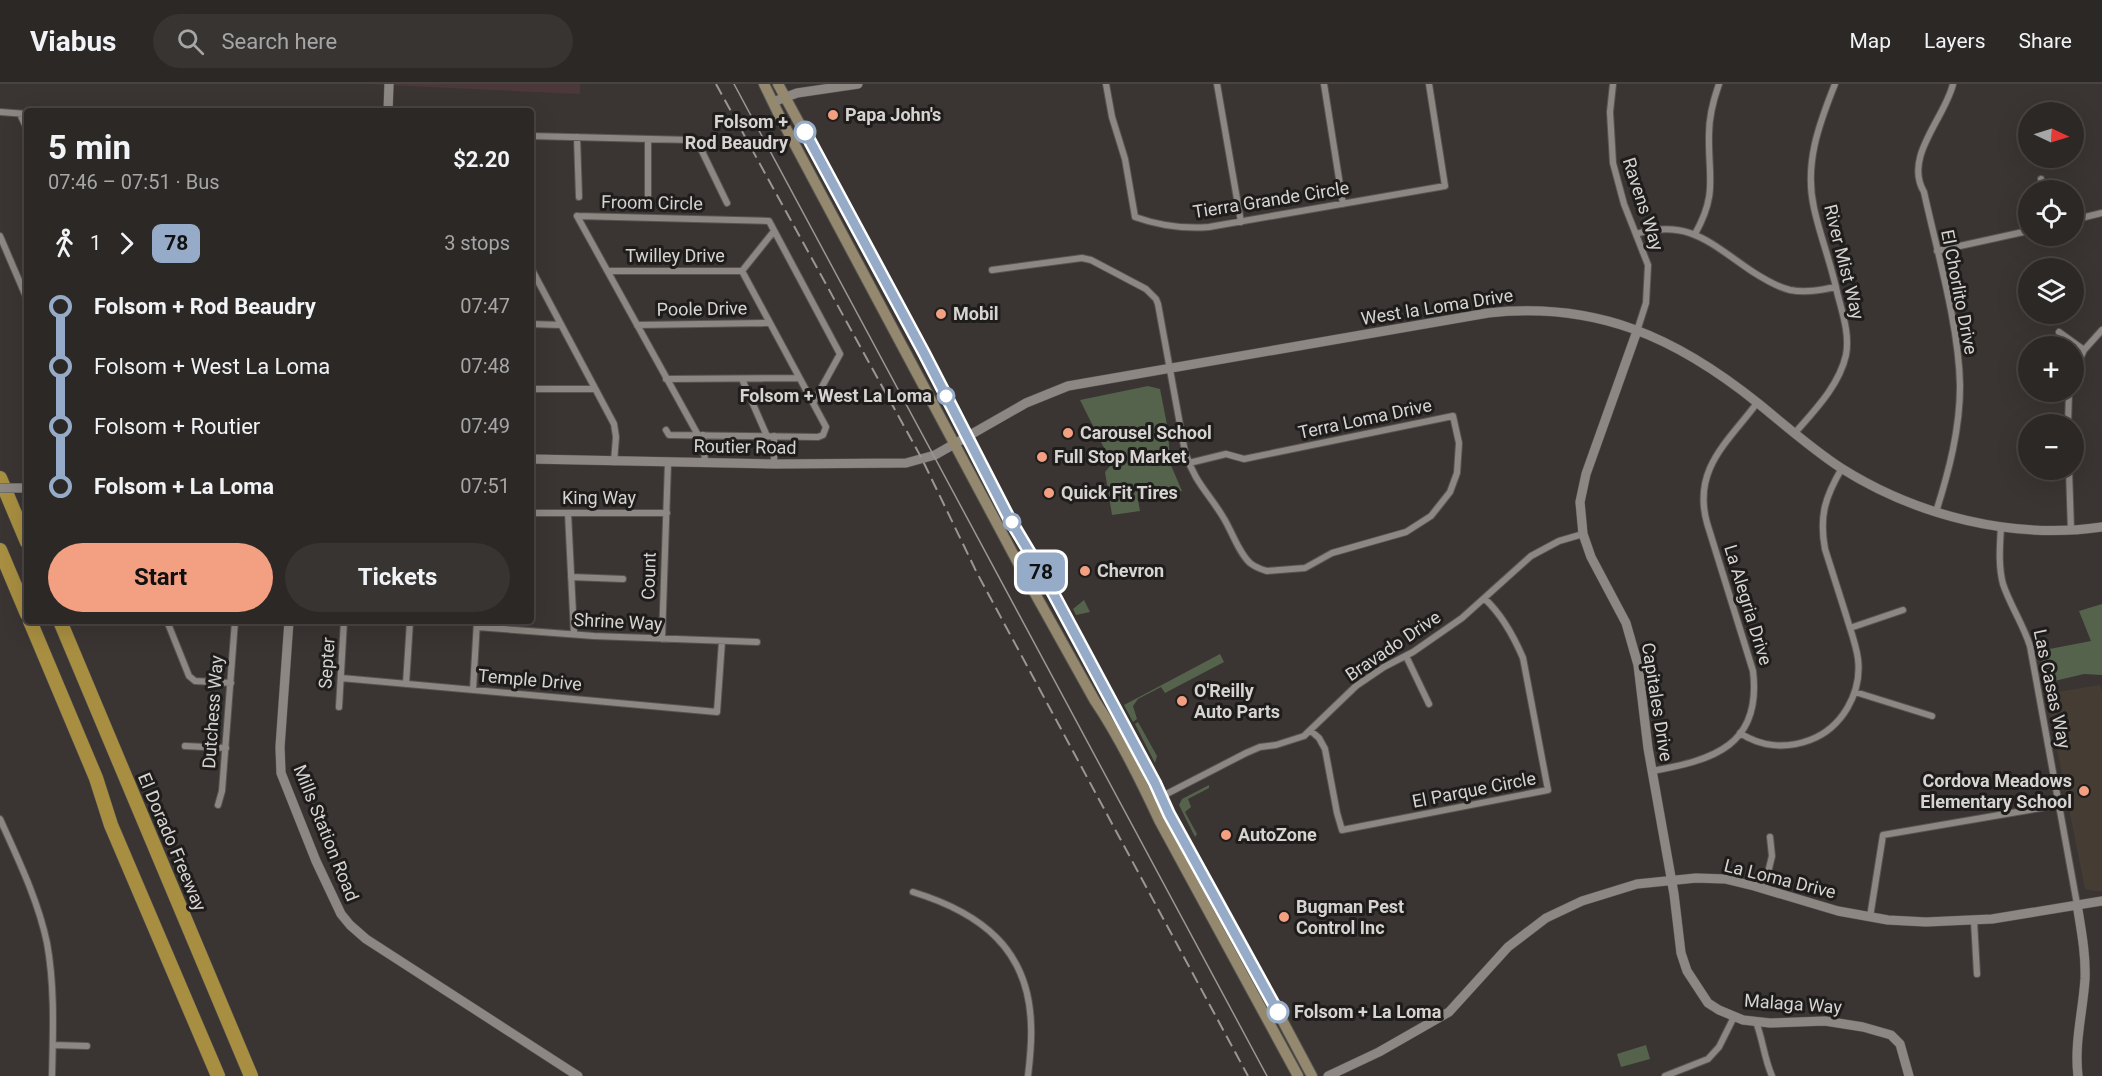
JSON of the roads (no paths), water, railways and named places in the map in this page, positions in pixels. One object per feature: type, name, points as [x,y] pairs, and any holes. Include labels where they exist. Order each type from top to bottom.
[{"type":"highway","points":[[0,478],[24,535]]},
{"type":"highway","points":[[0,550],[24,607]]},
{"type":"highway","points":[[31,624],[96,778],[111,825],[218,1076]]},
{"type":"highway","name":"El Dorado Freeway","points":[[61,624],[224,1013],[254,1076]]},
{"type":"main road","points":[[764,84],[954,445],[1095,701],[1106,716],[1247,985],[1298,1076]]},
{"type":"main road","points":[[778,84],[897,302],[1009,518],[1059,603],[1169,814],[1222,907],[1312,1076]]},
{"type":"main road","points":[[857,260],[867,265],[882,292],[897,302]]},
{"type":"main road","points":[[1018,563],[1031,573],[1048,601],[1059,603]]},
{"type":"street","points":[[388,84],[388,108]]},
{"type":"street","points":[[773,102],[784,97],[858,84]]},
{"type":"street","name":"Tierra Grande Circle","points":[[1106,84],[1112,117],[1125,159],[1135,217],[1160,225],[1186,228],[1241,222],[1445,186],[1430,84]]},
{"type":"street","points":[[1217,84],[1241,222]]},
{"type":"street","points":[[1324,84],[1343,204]]},
{"type":"street","name":"Ravens Way","points":[[1613,84],[1610,112],[1613,163],[1624,204],[1647,266],[1646,303],[1637,331]]},
{"type":"street","points":[[1695,234],[1710,198],[1712,177],[1709,124],[1719,84]]},
{"type":"street","name":"River Mist Way","points":[[1794,434],[1834,384],[1844,363],[1847,339],[1836,286],[1814,207],[1810,175],[1814,142],[1835,84]]},
{"type":"street","name":"El Chorlito Drive","points":[[1936,512],[1953,450],[1960,386],[1954,330],[1924,192],[1918,182],[1918,169],[1925,143],[1947,103],[1953,84]]},
{"type":"street","points":[[0,112],[24,114]]},
{"type":"street","points":[[534,136],[690,140],[699,146],[727,202]]},
{"type":"street","points":[[577,137],[579,197]]},
{"type":"street","points":[[648,139],[648,204]]},
{"type":"street","points":[[2084,217],[2102,213]]},
{"type":"street","name":"Froom Circle","points":[[701,435],[666,379],[577,216],[768,220],[774,231]]},
{"type":"street","points":[[1636,234],[1664,228],[1683,230],[1695,234],[1776,285],[1802,291],[1836,286]]},
{"type":"street","points":[[666,430],[669,435],[818,437],[823,435],[826,427],[742,272],[774,231],[840,354],[813,403]]},
{"type":"street","points":[[1937,251],[2018,233]]},
{"type":"street","points":[[0,236],[24,285]]},
{"type":"street","name":"Terra Loma Drive","points":[[992,270],[1082,258],[1091,260],[1146,289],[1156,299],[1189,463],[1196,479],[1223,516],[1246,558],[1255,567],[1267,571],[1305,568],[1332,554],[1406,531],[1423,522],[1442,505],[1454,483],[1460,458],[1453,416],[1245,459],[1226,454],[1189,463]]},
{"type":"street","name":"Twilley Drive","points":[[608,271],[742,272]]},
{"type":"street","points":[[534,274],[614,424],[616,436],[614,462]]},
{"type":"street","name":"West la Loma Drive","points":[[954,445],[1026,403],[1068,386],[1508,311],[1540,310],[1601,318],[1668,342],[1757,403],[1794,434],[1842,468],[1884,492],[1936,512],[2001,526],[2040,530],[2102,527]]},
{"type":"street","name":"Poole Drive","points":[[637,325],[768,323]]},
{"type":"street","points":[[534,324],[561,325]]},
{"type":"street","points":[[2084,350],[2102,330]]},
{"type":"street","name":"Capitales Drive","points":[[1637,331],[1582,485],[1579,512],[1582,534],[1591,557],[1626,623],[1634,648],[1671,881]]},
{"type":"street","points":[[2059,332],[2065,336]]},
{"type":"street","points":[[666,379],[799,378]]},
{"type":"street","points":[[742,379],[770,436],[774,464]]},
{"type":"street","points":[[534,389],[595,389]]},
{"type":"street","name":"La Alegria Drive","points":[[1652,771],[1709,758],[1730,745],[1747,721],[1754,698],[1753,671],[1702,508],[1707,473],[1715,457],[1757,403]]},
{"type":"street","points":[[701,435],[705,463]]},
{"type":"street","name":"Routier Road","points":[[534,459],[668,463],[906,463],[930,457],[954,445]]},
{"type":"street","name":"Count","points":[[662,639],[668,463]]},
{"type":"street","points":[[1740,733],[1763,744],[1776,746],[1789,746],[1813,739],[1838,721],[1845,713],[1855,692],[1858,660],[1825,549],[1822,523],[1828,492],[1842,468]]},
{"type":"street","points":[[2069,480],[2071,530]]},
{"type":"street","points":[[0,488],[24,488]]},
{"type":"street","name":"King Way","points":[[534,513],[667,513]]},
{"type":"street","points":[[568,513],[573,634]]},
{"type":"street","name":"Las Casas Way","points":[[2001,526],[1999,549],[2001,575],[2009,600],[2025,630],[2030,646],[2083,937],[2085,976],[2078,1035],[2078,1076]]},
{"type":"street","name":"Bravado Drive","points":[[1151,802],[1246,753],[1260,747],[1292,741],[1311,730],[1356,686],[1384,667],[1406,656],[1454,623],[1485,599],[1505,578],[1532,556],[1559,541],[1582,534]]},
{"type":"street","points":[[571,577],[624,579]]},
{"type":"street","name":"El Parque Circle","points":[[1311,730],[1325,749],[1342,830],[1548,790],[1523,658],[1518,645],[1494,608],[1485,599]]},
{"type":"street","points":[[1850,628],[1903,610]]},
{"type":"street","points":[[168,624],[189,676],[195,681],[231,683]]},
{"type":"street","name":"Dutchess Way","points":[[218,805],[222,791],[226,748],[235,624]]},
{"type":"street","name":"Mills Station Road","points":[[289,624],[280,747],[281,773],[316,861],[341,914],[366,939],[578,1076]]},
{"type":"street","name":"Septer","points":[[339,707],[344,624]]},
{"type":"street","points":[[406,684],[410,624]]},
{"type":"street","points":[[473,690],[477,624]]},
{"type":"street","name":"Shrine Way","points":[[477,624],[573,634],[757,642]]},
{"type":"street","name":"Temple Drive","points":[[341,678],[717,712],[722,641]]},
{"type":"street","points":[[1406,656],[1429,704]]},
{"type":"street","points":[[1855,692],[1932,716]]},
{"type":"street","points":[[185,746],[226,748]]},
{"type":"street","points":[[1870,917],[1882,835],[2058,805]]},
{"type":"street","points":[[0,819],[34,898],[46,943],[53,988],[52,1076]]},
{"type":"street","points":[[1764,889],[1772,856],[1770,837]]},
{"type":"street","name":"La Loma Drive","points":[[1328,1076],[1379,1052],[1449,1012],[1508,947],[1546,918],[1567,907],[1637,884],[1715,878],[1735,881],[1820,906],[1870,917],[1926,922],[1974,921],[2011,917],[2102,901]]},
{"type":"street","name":"Malaga Way","points":[[1671,881],[1679,943],[1687,971],[1708,1003],[1734,1017],[1756,1022],[1825,1021],[1863,1027],[1891,1035],[1900,1044],[1909,1076]]},
{"type":"street","points":[[913,892],[950,904],[969,916],[1001,941],[1010,954],[1025,986],[1029,1004],[1031,1025],[1028,1076]]},
{"type":"street","points":[[1974,921],[1977,974]]},
{"type":"street","points":[[1665,1076],[1708,1059],[1719,1047],[1734,1017]]},
{"type":"street","points":[[1756,1022],[1762,1037],[1762,1050],[1772,1076]]},
{"type":"street","points":[[53,1045],[87,1046]]},
{"type":"tram line","points":[[734,84],[1267,1076]]},
{"type":"railway","points":[[716,84],[922,459],[977,573],[1248,1076]]},
{"type":"place","name":"Papa John's","points":[[833,115]]},
{"type":"place","name":"Folsom + Rod Beaudry","points":[[805,132]]},
{"type":"place","name":"Mobil","points":[[941,314]]},
{"type":"place","name":"Folsom + West La Loma","points":[[946,396]]},
{"type":"place","name":"Carousel School","points":[[1068,433]]},
{"type":"place","name":"Full Stop Market","points":[[1042,457]]},
{"type":"place","name":"Quick Fit Tires","points":[[1049,493]]},
{"type":"place","name":"Chevron","points":[[1085,571]]},
{"type":"place","name":"O'Reilly Auto Parts","points":[[1182,701]]},
{"type":"place","name":"Cordova Meadows Elementary School","points":[[2084,791]]},
{"type":"place","name":"AutoZone","points":[[1226,835]]},
{"type":"place","name":"Bugman Pest Control Inc","points":[[1284,917]]},
{"type":"place","name":"Folsom + La Loma","points":[[1278,1012]]}]
